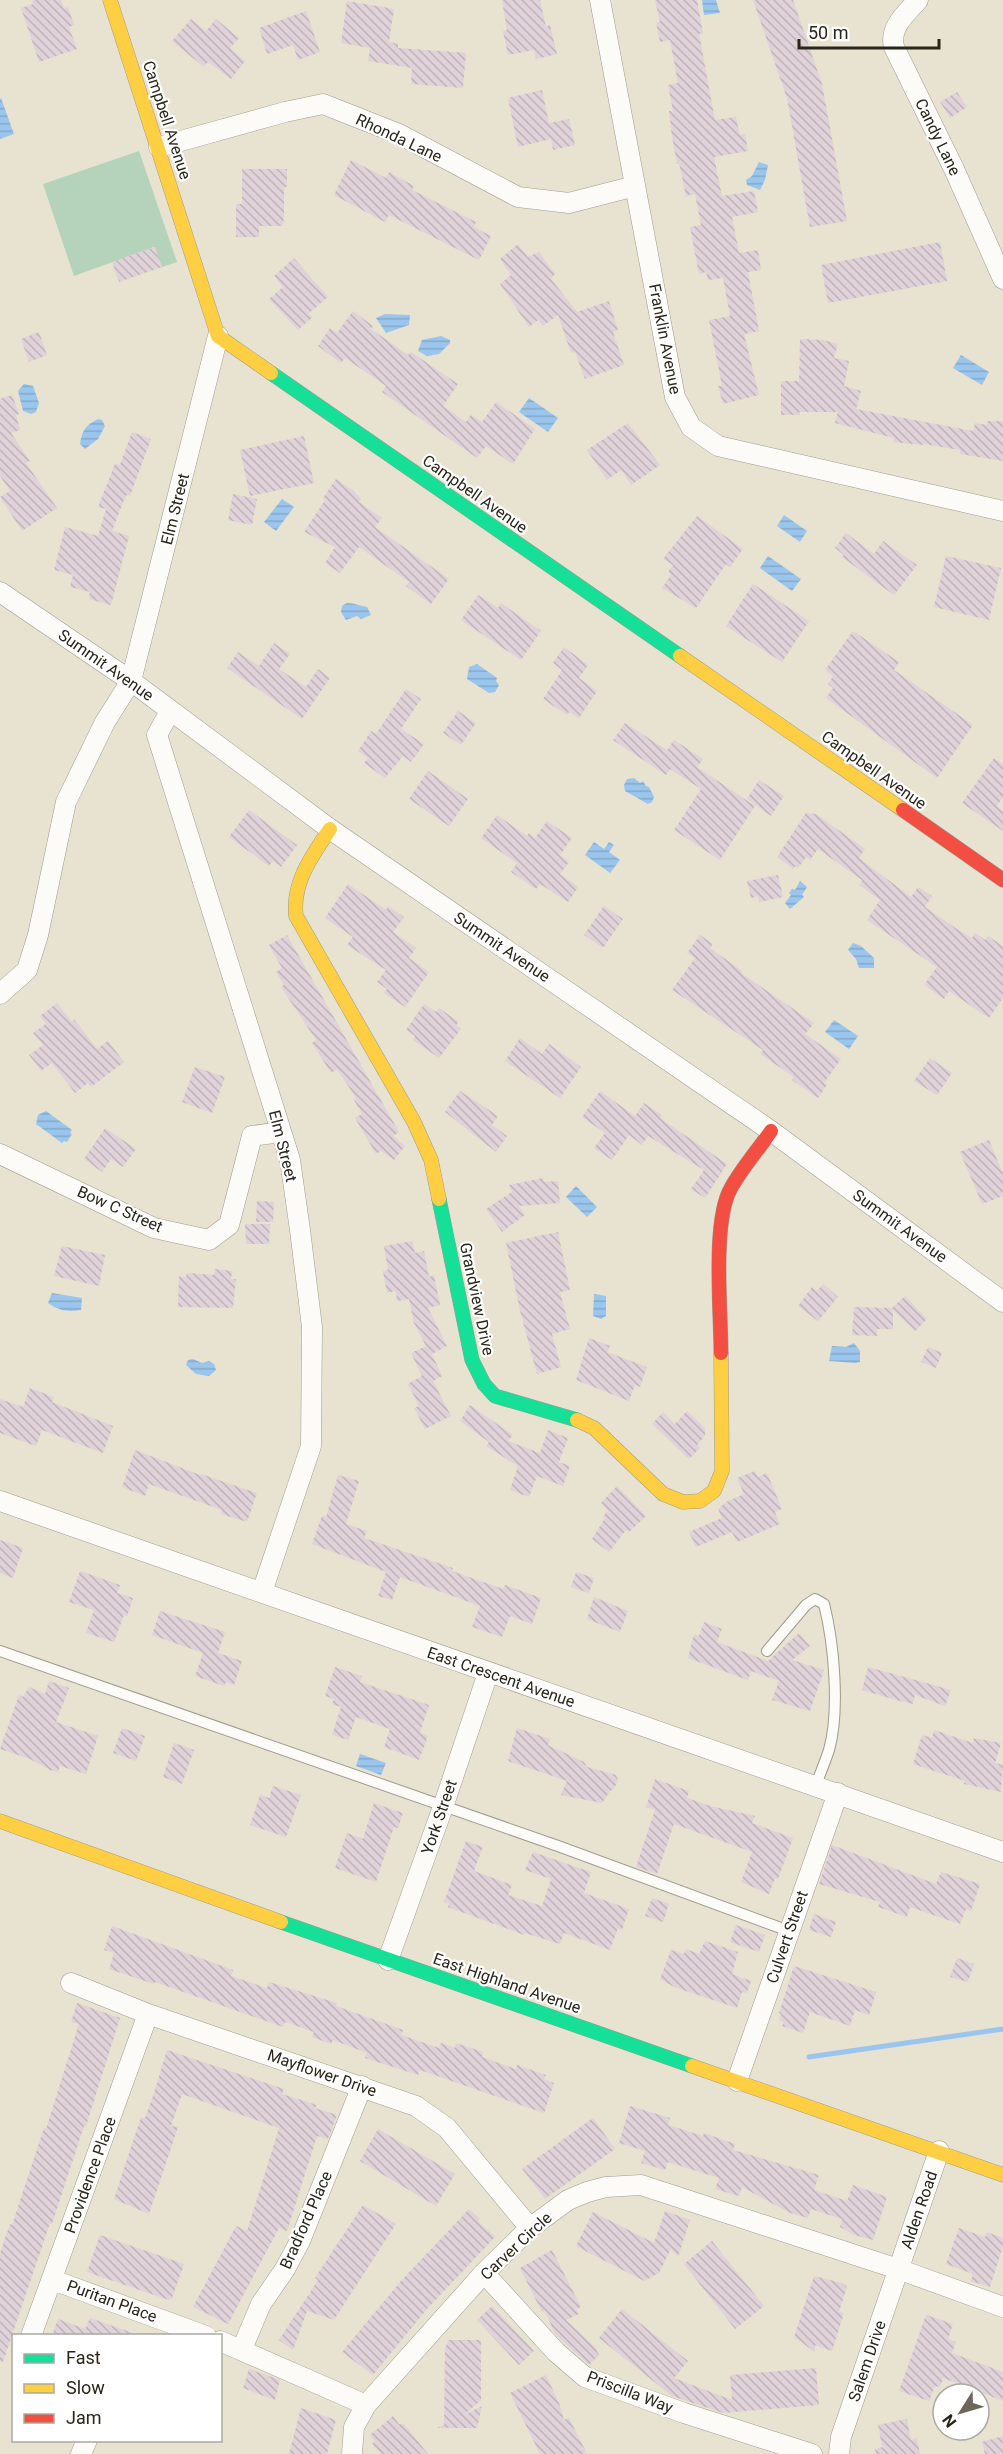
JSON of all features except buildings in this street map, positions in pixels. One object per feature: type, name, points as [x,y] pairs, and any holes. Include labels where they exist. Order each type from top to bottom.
[{"type":"street","name":"Campbell Avenue","points":[[110,0],[218,336],[1003,880]]},
{"type":"street","name":"Franklin Avenue","points":[[600,0],[675,397],[691,427],[718,446],[1003,512]]},
{"type":"street","name":"Candy Lane","points":[[918,0],[896,26],[893,32],[894,47],[954,169],[1003,279]]},
{"type":"street","name":"Rhonda Lane","points":[[159,147],[322,104],[399,134],[518,197],[569,202],[635,186]]},
{"type":"street","name":"Elm Street","points":[[131,681],[218,336]]},
{"type":"street","name":"Summit Avenue","points":[[0,592],[131,681],[330,829],[771,1131],[1003,1302]]},
{"type":"street","points":[[0,994],[27,970],[38,935],[66,802],[105,722],[131,681]]},
{"type":"street","name":"Elm Street","points":[[170,711],[157,735],[290,1160],[312,1327],[311,1446],[262,1592]]},
{"type":"street","name":"Grandview Drive","points":[[330,829],[295,891],[296,916],[414,1122],[431,1160],[472,1360],[480,1379],[495,1396],[574,1419],[594,1428],[663,1494],[684,1505],[709,1497],[720,1481],[723,1456],[720,1233],[723,1209],[730,1189],[771,1131]]},
{"type":"street","name":"Bow C Street","points":[[0,1154],[154,1228],[209,1240],[229,1225],[252,1137],[281,1132]]},
{"type":"street","name":"East Crescent Avenue","points":[[0,1501],[1003,1852]]},
{"type":"street","name":"York Street","points":[[388,1960],[488,1673]]},
{"type":"street","name":"Culvert Street","points":[[737,2081],[838,1793]]},
{"type":"street","name":"East Highland Avenue","points":[[0,1821],[388,1960],[1003,2175]]},
{"type":"street","name":"Mayflower Drive","points":[[70,1983],[148,2014],[416,2106],[439,2121],[530,2228]]},
{"type":"street","name":"Providence Place","points":[[32,2334],[148,2014]]},
{"type":"street","name":"Bradford Place","points":[[242,2349],[261,2304],[285,2269],[300,2241],[362,2086]]},
{"type":"street","name":"Alden Road","points":[[898,2269],[939,2151]]},
{"type":"street","name":"Carver Circle","points":[[352,2454],[354,2427],[366,2405],[484,2273],[530,2228],[568,2200],[586,2192],[615,2186],[641,2185],[898,2269],[1003,2307]]},
{"type":"street","name":"Salem Drive","points":[[839,2454],[841,2437],[898,2269]]},
{"type":"street","name":"Priscilla Way","points":[[484,2273],[556,2352],[585,2377],[684,2414],[812,2454]]},
{"type":"street","name":"Puritan Place","points":[[52,2280],[200,2334]]},
{"type":"street","points":[[222,2342],[366,2405]]},
{"type":"lane","points":[[767,1651],[806,1605],[815,1599],[824,1604],[831,1629],[835,1706],[829,1749],[816,1785]]},
{"type":"lane","points":[[0,1651],[789,1931]]},
{"type":"green space","points":[[139,151],[177,262],[162,267],[154,247],[74,276],[43,184]]},
{"type":"water","points":[[702,0],[716,0],[720,13],[704,15]]},
{"type":"water","points":[[0,99],[14,134],[0,139]]},
{"type":"water","points":[[759,162],[768,165],[760,190],[747,185],[746,180],[752,176]]},
{"type":"water","points":[[385,314],[410,315],[409,325],[386,333],[376,318]]},
{"type":"water","points":[[441,336],[450,340],[450,343],[439,354],[427,356],[418,351],[422,340]]},
{"type":"water","points":[[961,355],[989,372],[982,385],[953,368]]},
{"type":"water","points":[[24,384],[33,386],[39,403],[36,412],[31,414],[23,411],[18,391]]},
{"type":"water","points":[[529,398],[558,418],[548,432],[519,412]]},
{"type":"water","points":[[98,419],[102,420],[105,426],[98,439],[85,449],[80,444],[83,432]]},
{"type":"water","points":[[282,499],[294,507],[276,531],[264,522]]},
{"type":"water","points":[[784,515],[807,531],[800,542],[777,526]]},
{"type":"water","points":[[768,556],[801,579],[792,591],[760,568]]},
{"type":"water","points":[[347,603],[367,607],[371,615],[361,619],[357,616],[346,620],[341,612],[342,606]]},
{"type":"water","points":[[477,664],[497,678],[499,685],[495,692],[489,693],[467,679],[469,667]]},
{"type":"water","points":[[634,778],[640,783],[643,781],[649,787],[654,797],[652,802],[648,804],[625,791],[624,785],[627,779]]},
{"type":"water","points":[[594,842],[604,849],[609,842],[614,845],[609,852],[620,860],[610,873],[585,855]]},
{"type":"water","points":[[800,881],[807,887],[802,895],[804,897],[790,909],[785,903],[791,895],[789,893],[792,889],[795,890]]},
{"type":"water","points":[[853,943],[861,946],[874,958],[874,968],[859,968],[856,959],[848,950]]},
{"type":"water","points":[[834,1020],[858,1036],[849,1049],[825,1032]]},
{"type":"water","points":[[46,1111],[72,1130],[67,1142],[62,1143],[36,1124],[38,1115]]},
{"type":"water","points":[[576,1186],[597,1207],[587,1217],[566,1197]]},
{"type":"water","points":[[52,1293],[82,1298],[81,1310],[64,1310],[52,1306],[48,1303]]},
{"type":"water","points":[[594,1294],[606,1296],[606,1316],[601,1319],[593,1316]]},
{"type":"water","points":[[854,1343],[860,1351],[860,1362],[829,1361],[832,1346],[846,1347]]},
{"type":"water","points":[[193,1359],[202,1363],[209,1361],[214,1364],[216,1370],[209,1376],[196,1374],[186,1365],[188,1360]]},
{"type":"water","points":[[360,1754],[386,1763],[381,1775],[356,1766]]},
{"type":"waterway","points":[[809,2057],[1003,2029]]},
{"type":"traffic: fast","points":[[271,373],[680,656]]},
{"type":"traffic: fast","points":[[439,1199],[472,1360],[484,1384],[495,1396],[577,1420]]},
{"type":"traffic: fast","points":[[281,1922],[692,2066]]},
{"type":"traffic: slow","points":[[110,0],[218,336],[271,373]]},
{"type":"traffic: slow","points":[[680,656],[903,810]]},
{"type":"traffic: slow","points":[[330,829],[310,859],[300,881],[296,916],[414,1122],[431,1160],[439,1199]]},
{"type":"traffic: slow","points":[[577,1420],[594,1428],[663,1494],[683,1502],[700,1501],[714,1491],[722,1471],[721,1353]]},
{"type":"traffic: slow","points":[[0,1821],[281,1922]]},
{"type":"traffic: slow","points":[[692,2066],[1003,2175]]},
{"type":"traffic: jam","points":[[903,810],[1003,880]]},
{"type":"traffic: jam","points":[[721,1353],[719,1244],[725,1203],[735,1181],[771,1131]]}]
